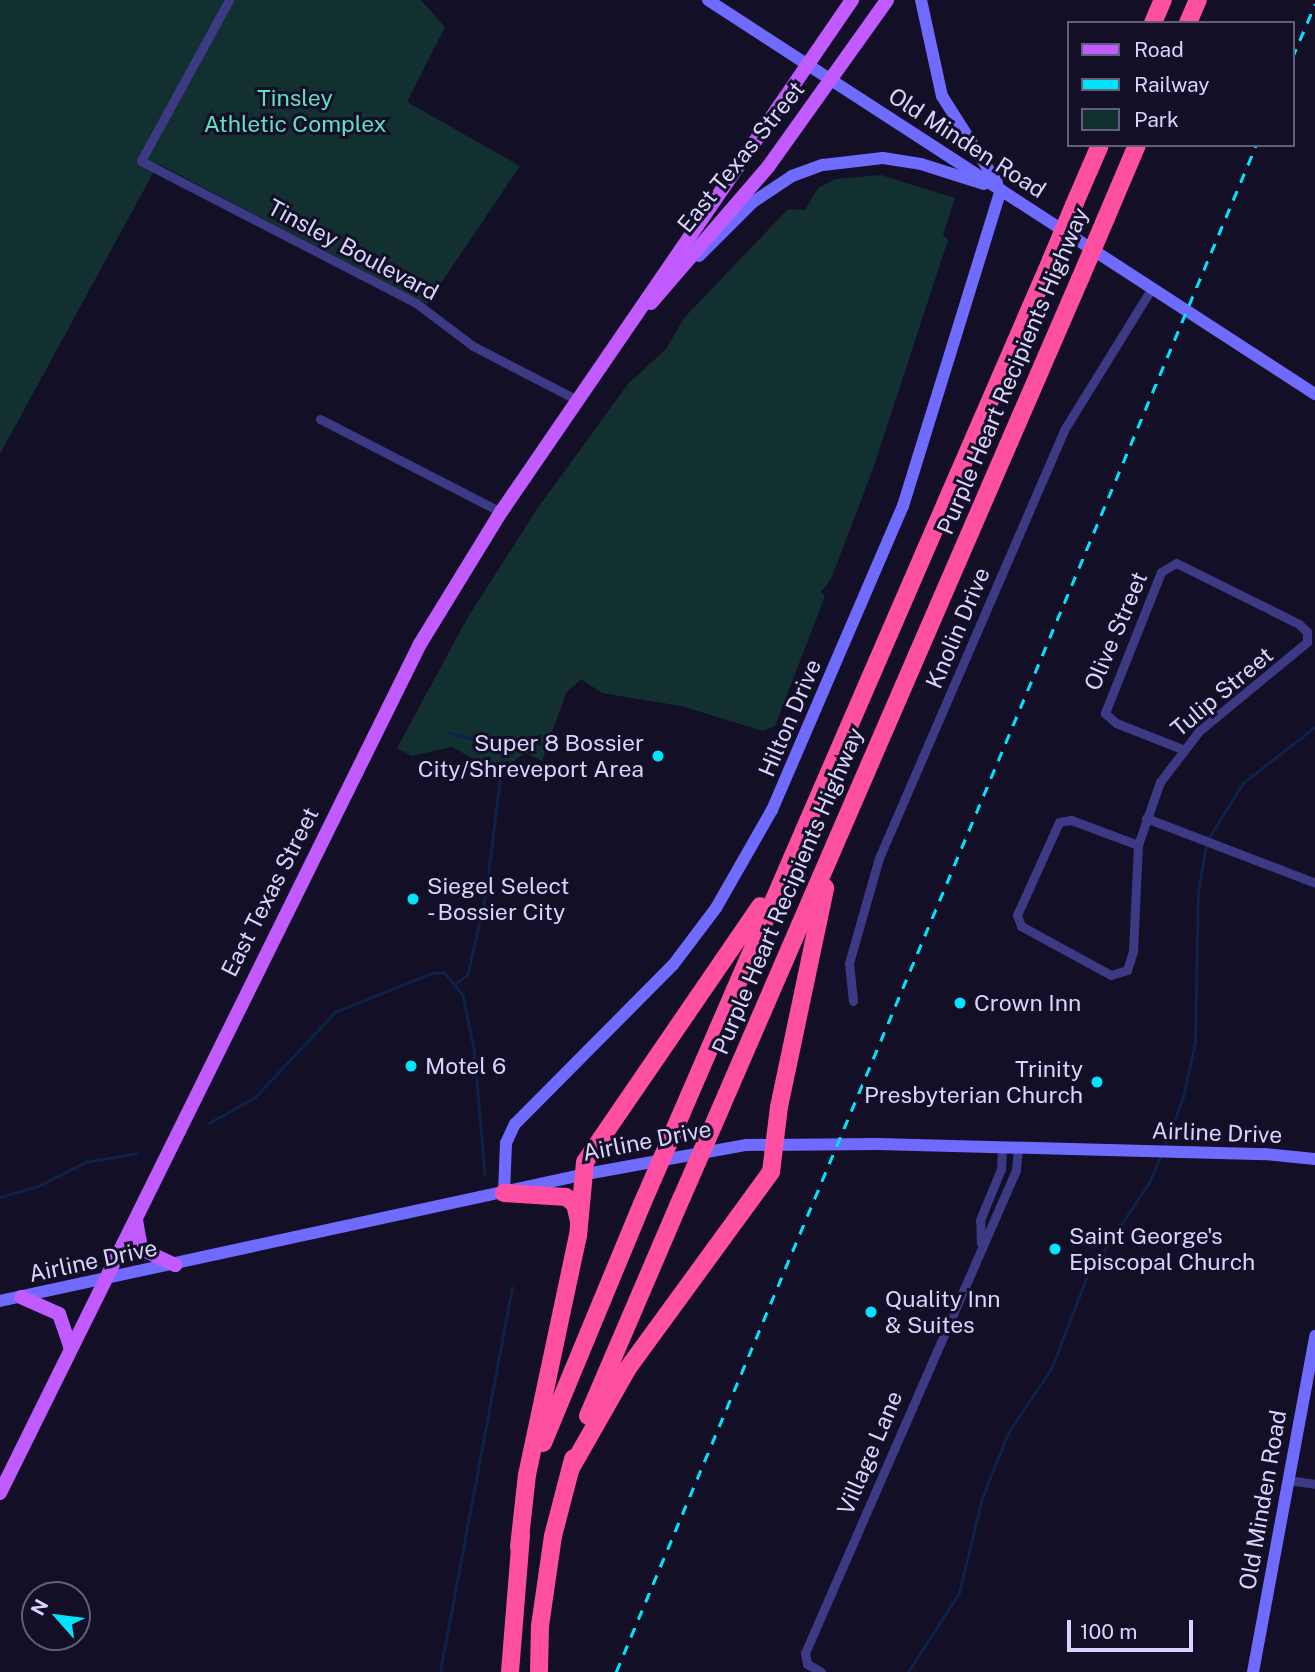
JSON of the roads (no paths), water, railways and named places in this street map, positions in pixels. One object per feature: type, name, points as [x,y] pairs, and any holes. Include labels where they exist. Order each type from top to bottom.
[{"type":"highway","points":[[1154,21],[1163,0]]},
{"type":"highway","points":[[1189,21],[1198,0]]},
{"type":"highway","name":"Purple Heart Recipients Highway","points":[[510,1672],[519,1547],[533,1477],[554,1411],[1099,147]]},
{"type":"highway","name":"Purple Heart Recipients Highway","points":[[539,1672],[546,1577],[571,1468],[600,1386],[1136,147]]},
{"type":"highway","points":[[571,1468],[628,1368],[771,1172],[777,1142],[779,1107],[824,891],[864,775]]},
{"type":"highway","points":[[519,1547],[527,1475],[578,1236],[588,1154],[750,921],[803,830]]},
{"type":"highway","points":[[504,1193],[572,1200],[578,1209],[578,1236]]},
{"type":"main road","name":"Old Minden Road","points":[[708,0],[1315,394]]},
{"type":"main road","name":"East Texas Street","points":[[0,1493],[395,691],[501,512],[623,336],[666,265],[852,0]]},
{"type":"main road","name":"East Texas Street","points":[[623,336],[768,167],[887,0]]},
{"type":"main road","points":[[921,0],[942,96],[1001,190]]},
{"type":"main road","points":[[654,298],[753,202],[792,176],[822,165],[862,159],[903,161],[1001,190]]},
{"type":"main road","name":"Hilton Drive","points":[[504,1193],[506,1143],[515,1124],[673,965],[716,908],[772,810],[903,506],[1001,190]]},
{"type":"main road","name":"Airline Drive","points":[[0,1301],[104,1281],[586,1174],[777,1142],[1152,1151],[1315,1159]]},
{"type":"main road","points":[[136,1218],[135,1236],[141,1249],[175,1265]]},
{"type":"main road","points":[[21,1297],[59,1314],[71,1349]]},
{"type":"main road","name":"Old Minden Road","points":[[1253,1672],[1315,1336]]},
{"type":"street","name":"Tinsley Boulevard","points":[[229,0],[141,160],[416,303],[473,346],[579,401]]},
{"type":"street","name":"Knolin Drive","points":[[853,1001],[849,963],[871,879],[1064,430],[1151,289]]},
{"type":"street","points":[[320,418],[501,512]]},
{"type":"street","name":"Tulip Street","points":[[1138,845],[1071,820],[1059,822],[1018,921],[1026,930],[1117,976],[1127,970],[1132,958],[1138,845],[1160,782],[1182,749],[1304,648],[1308,638],[1299,624],[1183,564],[1170,563]]},
{"type":"street","name":"Olive Street","points":[[1170,563],[1161,572],[1106,704],[1107,717],[1182,749]]},
{"type":"street","points":[[1146,818],[1315,883]]},
{"type":"street","name":"Village Lane","points":[[981,1243],[980,1220],[1001,1169],[1002,1147]]},
{"type":"street","name":"Village Lane","points":[[821,1672],[809,1665],[805,1654],[981,1243],[1016,1170],[1017,1148]]},
{"type":"street","points":[[1288,1480],[1315,1484]]},
{"type":"waterway","points":[[1208,839],[1243,783],[1315,727]]},
{"type":"waterway","points":[[448,732],[500,746],[503,758],[486,895],[468,975],[457,983]]},
{"type":"waterway","points":[[1164,1148],[1183,1097],[1195,1042],[1198,892],[1206,845]]},
{"type":"waterway","points":[[209,1123],[255,1097],[335,1012],[432,973],[444,972],[463,995],[474,1048],[485,1175]]},
{"type":"waterway","points":[[0,1197],[36,1187],[86,1162],[137,1153]]},
{"type":"waterway","points":[[908,1672],[959,1593],[982,1498],[1008,1433],[1051,1369],[1087,1276],[1150,1181],[1160,1157]]},
{"type":"waterway","points":[[440,1672],[512,1288]]},
{"type":"railway","points":[[1294,53],[1315,4]]},
{"type":"railway","points":[[616,1672],[1255,147]]},
{"type":"place","name":"Super 8 Bossier City/Shreveport Area","points":[[658,756]]},
{"type":"place","name":"Siegel Select - Bossier City","points":[[413,899]]},
{"type":"place","name":"Crown Inn","points":[[960,1003]]},
{"type":"place","name":"Motel 6","points":[[411,1066]]},
{"type":"place","name":"Trinity Presbyterian Church","points":[[1097,1082]]},
{"type":"place","name":"Saint George's Episcopal Church","points":[[1055,1249]]},
{"type":"place","name":"Quality Inn & Suites","points":[[871,1312]]},
{"type":"park label","name":"Tinsley Athletic Complex","points":[[295,111]]}]
